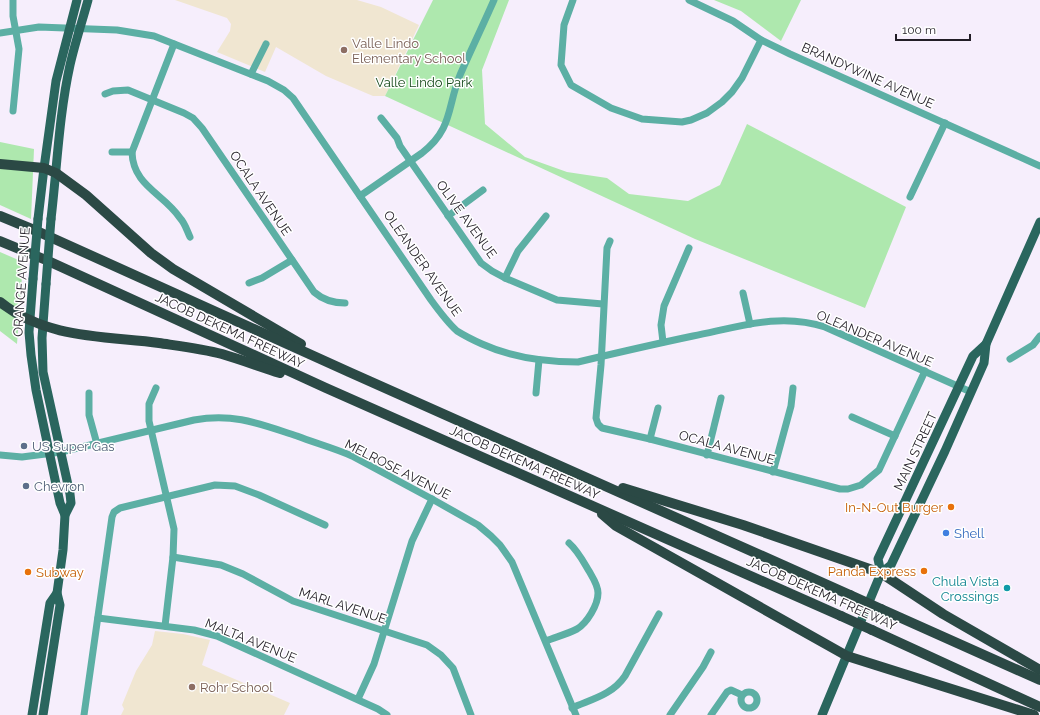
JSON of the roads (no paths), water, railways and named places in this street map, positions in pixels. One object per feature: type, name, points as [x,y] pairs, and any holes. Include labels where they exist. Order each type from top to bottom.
[{"type":"highway","points":[[0,164],[44,168],[56,173],[86,194],[151,253],[173,269],[349,372]]},
{"type":"highway","name":"JACOB DEKEMA FREEWAY","points":[[0,216],[39,232],[1040,680]]},
{"type":"highway","name":"JACOB DEKEMA FREEWAY","points":[[0,241],[46,260],[326,388],[841,616],[1040,706]]},
{"type":"highway","points":[[0,302],[21,316],[58,331],[88,336],[158,343],[221,354],[326,388]]},
{"type":"highway","points":[[580,474],[743,525],[881,573],[943,614],[1040,670]]},
{"type":"highway","points":[[595,507],[616,526],[847,656],[1034,715]]},
{"type":"main road","name":"ORANGE AVENUE","points":[[43,715],[60,605],[57,593],[65,537],[65,515],[60,503],[36,390],[31,355],[30,320],[44,168],[56,81],[77,0]]},
{"type":"main road","name":"ORANGE AVENUE","points":[[65,515],[71,503],[70,494],[43,372],[42,338],[56,173],[68,77],[88,0]]},
{"type":"main road","name":"MAIN STREET","points":[[822,715],[881,573],[891,565],[945,451],[984,363],[986,344],[1040,222]]},
{"type":"main road","name":"MAIN STREET","points":[[881,573],[878,559],[960,387],[973,356],[986,344]]},
{"type":"main road","points":[[933,444],[945,451]]},
{"type":"main road","name":"ORANGE AVENUE","points":[[32,715],[50,603],[57,593]]},
{"type":"main road","points":[[40,663],[50,664]]},
{"type":"street","points":[[13,0],[13,16],[19,49],[13,111]]},
{"type":"street","points":[[360,196],[411,161],[430,146],[439,136],[445,126],[460,76],[494,0]]},
{"type":"street","points":[[573,0],[564,20],[561,65],[571,85],[611,108],[642,119],[682,122],[707,113],[722,102],[732,92],[742,78],[761,40]]},
{"type":"street","name":"BRANDYWINE AVENUE","points":[[689,0],[733,21],[761,40],[1040,166]]},
{"type":"street","name":"OLEANDER AVENUE","points":[[0,33],[39,27],[144,33],[251,74],[284,90],[293,98],[446,321],[466,337],[505,354],[539,360],[578,362],[750,324],[791,320],[814,324],[971,392]]},
{"type":"street","points":[[174,44],[132,152],[133,162],[138,175],[180,217],[190,237]]},
{"type":"street","points":[[251,74],[266,44]]},
{"type":"street","name":"OCALA AVENUE","points":[[105,94],[113,90],[128,90],[193,118],[202,128],[292,260],[318,295],[336,303],[345,303]]},
{"type":"street","name":"OLIVE AVENUE","points":[[381,118],[397,138],[400,146],[481,263],[505,278],[557,300],[604,304]]},
{"type":"street","points":[[910,197],[945,123]]},
{"type":"street","points":[[112,152],[132,152]]},
{"type":"street","points":[[448,216],[483,190]]},
{"type":"street","points":[[505,278],[518,251],[546,216]]},
{"type":"street","points":[[601,356],[607,248],[610,241]]},
{"type":"street","points":[[663,342],[661,325],[664,306],[689,248]]},
{"type":"street","points":[[249,282],[262,278],[292,260]]},
{"type":"street","points":[[743,293],[750,324]]},
{"type":"street","points":[[1010,360],[1033,345],[1040,336]]},
{"type":"street","name":"OCALA AVENUE","points":[[601,356],[596,418],[598,424],[602,428],[650,439],[840,489],[861,485],[879,470],[895,436]]},
{"type":"street","points":[[536,393],[539,360]]},
{"type":"street","points":[[852,417],[895,436],[925,371]]},
{"type":"street","points":[[156,388],[149,404],[149,421],[168,497],[174,529],[173,558],[165,626]]},
{"type":"street","points":[[774,472],[791,406],[792,388]]},
{"type":"street","points":[[89,393],[89,415],[97,444]]},
{"type":"street","points":[[707,455],[721,398]]},
{"type":"street","points":[[650,439],[658,408]]},
{"type":"street","name":"MELROSE AVENUE","points":[[0,455],[22,457],[50,454],[194,420],[213,417],[226,417],[245,420],[344,453],[478,525],[504,549],[512,562],[546,641],[574,712]]},
{"type":"street","points":[[84,715],[112,517],[114,512],[120,508],[215,485],[235,486],[260,495],[325,525]]},
{"type":"street","points":[[358,699],[374,664],[412,542],[432,499]]},
{"type":"street","points":[[546,641],[578,628],[587,620],[594,609],[598,594],[596,583],[575,548],[569,544]]},
{"type":"street","name":"MARL AVENUE","points":[[173,558],[221,565],[243,574],[293,602],[427,645],[441,654],[453,668],[471,715]]},
{"type":"street","points":[[574,712],[606,694],[620,684],[659,614]]},
{"type":"street","name":"MALTA AVENUE","points":[[98,618],[194,630],[218,636],[358,699],[387,715]]},
{"type":"street","points":[[670,715],[703,667],[711,652]]},
{"type":"street","points":[[711,715],[727,692],[731,690],[742,695]]},
{"type":"place","name":"Valle Lindo Elementary School","points":[[344,50]]},
{"type":"place","name":"US Super Gas","points":[[24,446]]},
{"type":"place","name":"Chevron","points":[[26,486]]},
{"type":"place","name":"In-N-Out Burger","points":[[951,507]]},
{"type":"place","name":"Shell","points":[[946,533]]},
{"type":"place","name":"Panda Express","points":[[924,571]]},
{"type":"place","name":"Subway","points":[[28,572]]},
{"type":"place","name":"Chula Vista Crossings","points":[[1007,588]]},
{"type":"place","name":"Rohr School","points":[[192,687]]},
{"type":"park label","name":"Valle Lindo Park","points":[[424,82]]}]
